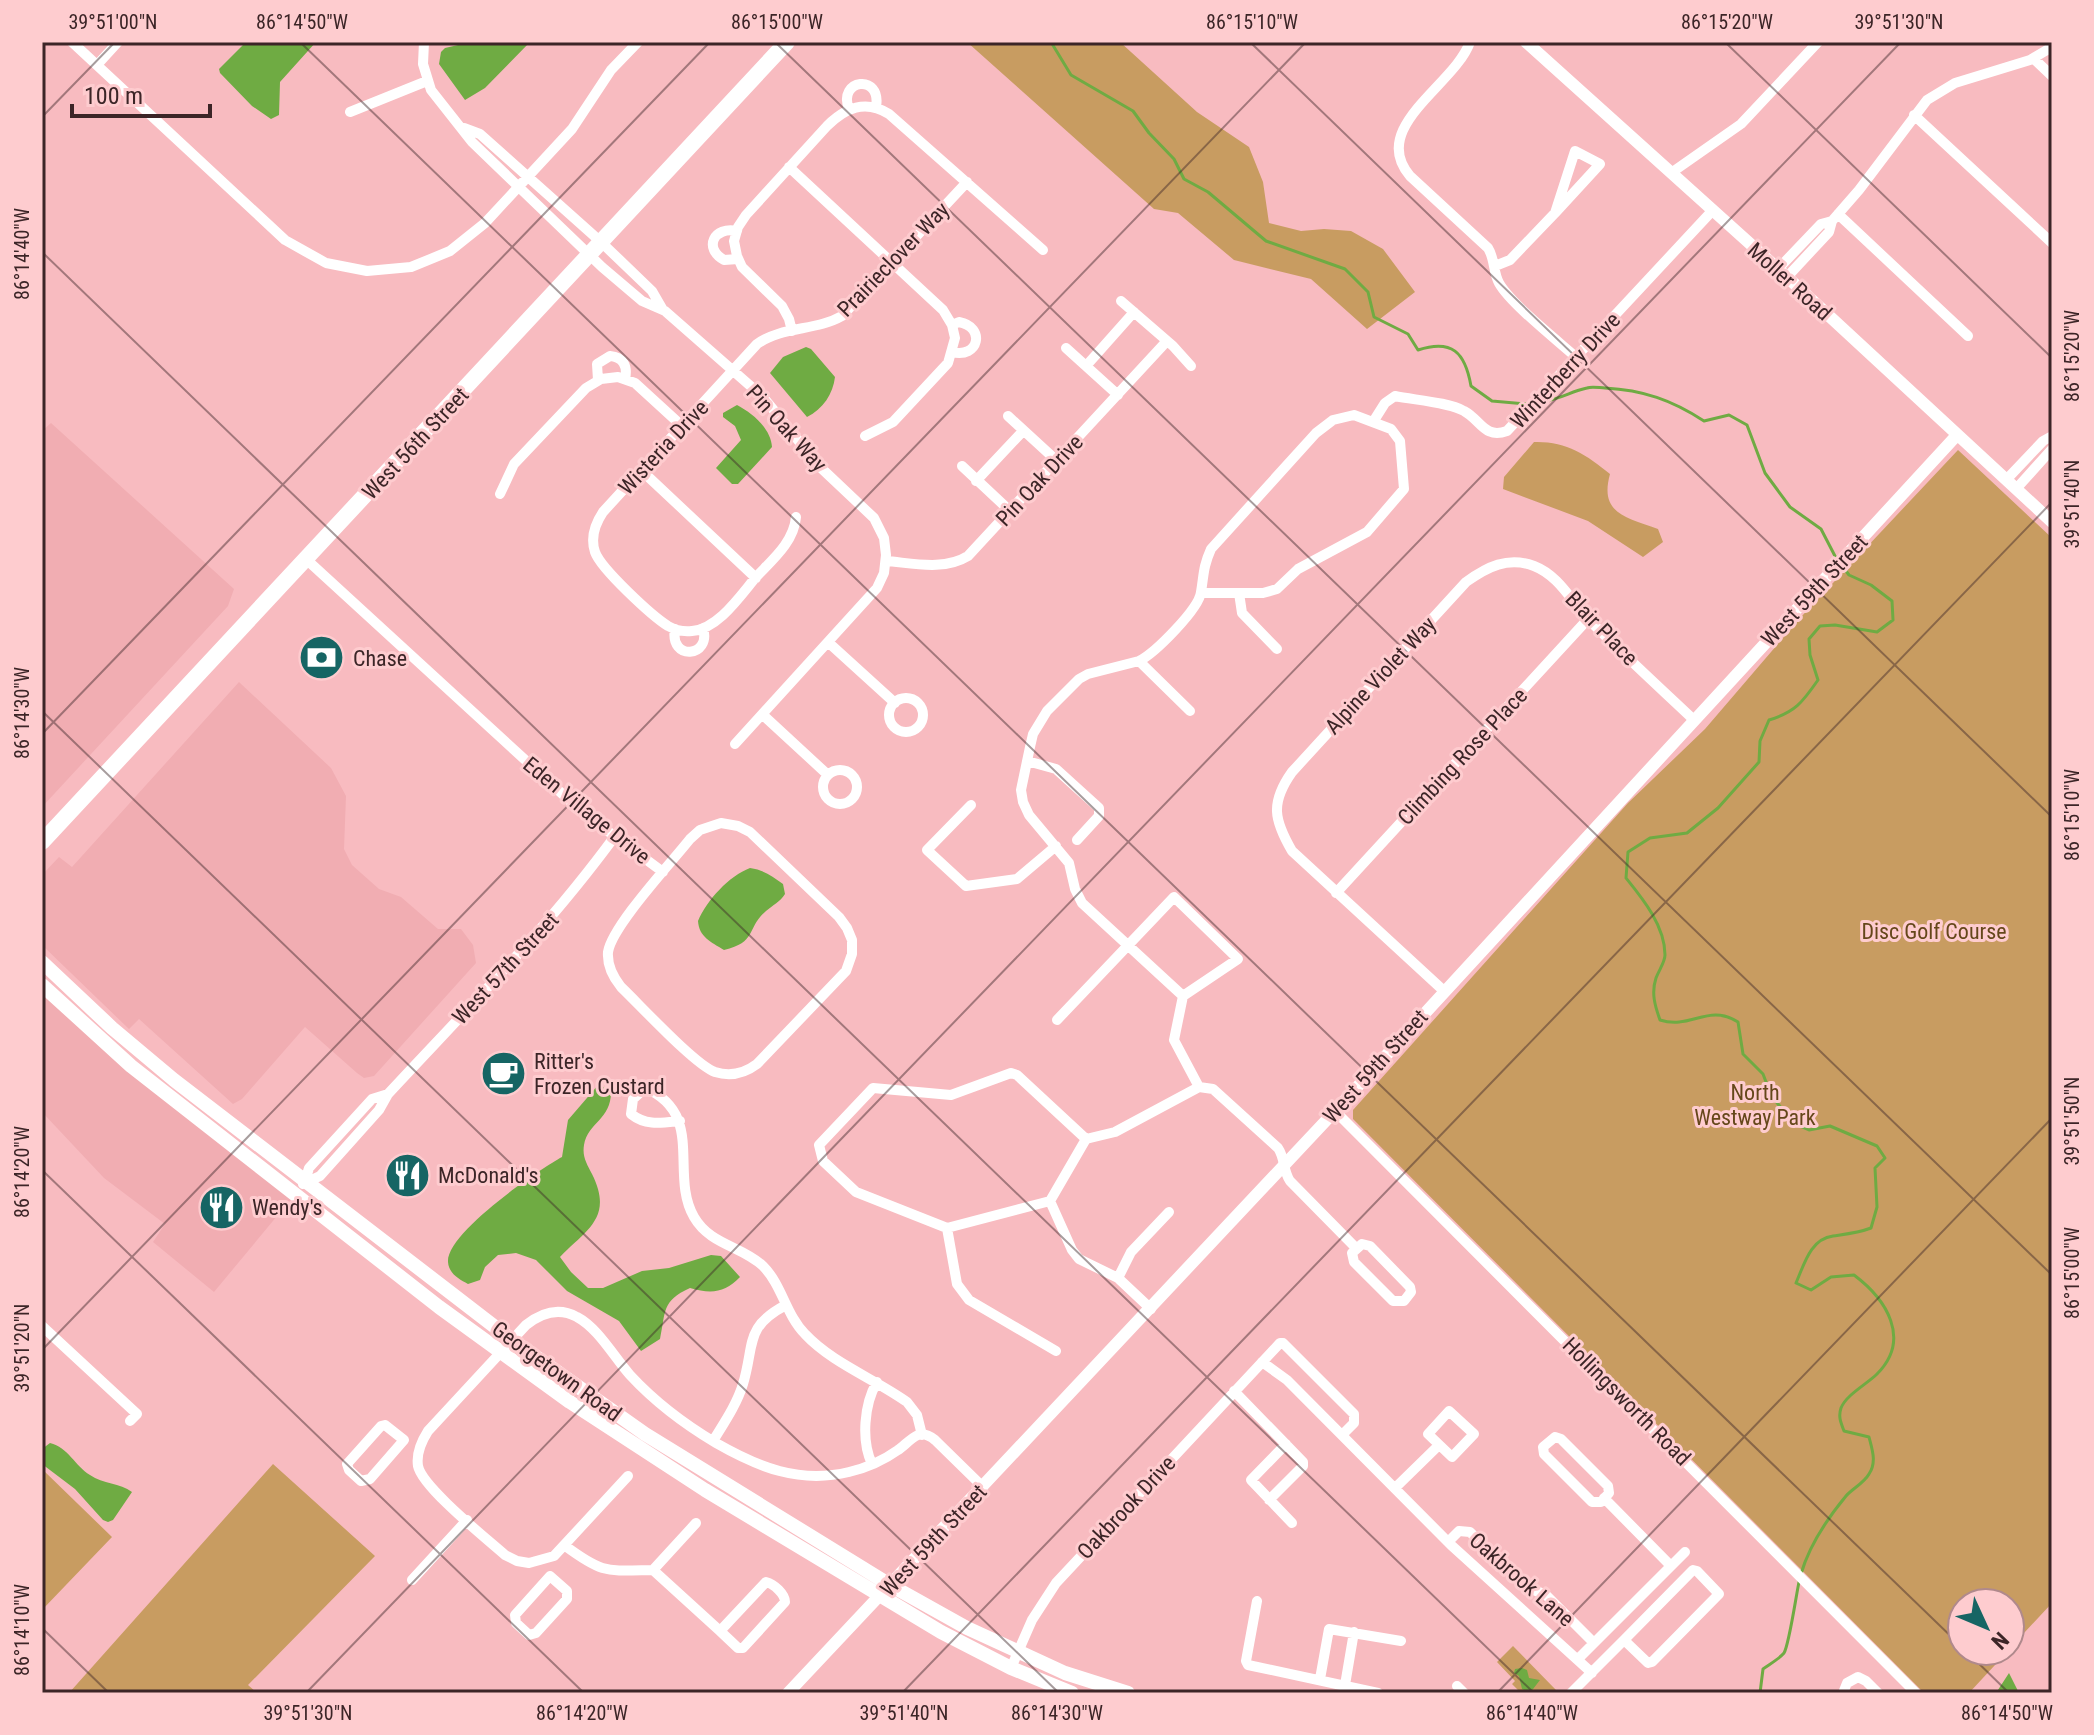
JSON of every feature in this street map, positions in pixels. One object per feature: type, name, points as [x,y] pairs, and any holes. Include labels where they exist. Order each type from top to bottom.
[{"type":"main road","name":"West 56th Street","points":[[42,842],[787,42]]},
{"type":"main road","name":"Georgetown Road","points":[[42,962],[112,1028],[174,1080],[512,1340],[645,1434],[963,1644],[1072,1693]]},
{"type":"main road","name":"Georgetown Road","points":[[42,985],[131,1066],[500,1353],[640,1449],[885,1591],[1065,1673],[1128,1693]]},
{"type":"street","points":[[72,42],[279,235],[310,256],[334,265],[378,271],[426,262],[472,236],[579,122],[611,70],[638,42]]},
{"type":"street","points":[[97,65],[118,42]]},
{"type":"street","points":[[350,112],[427,81],[423,64],[424,42]]},
{"type":"street","points":[[1470,42],[1463,58],[1403,127],[1398,144],[1403,166],[1485,244],[1497,279],[1506,292],[1577,358]]},
{"type":"street","name":"Moller Road","points":[[1526,42],[1783,273],[2052,522]]},
{"type":"street","points":[[1671,173],[1741,124],[1818,42]]},
{"type":"street","points":[[1783,273],[1821,224],[1835,218],[1927,100],[1950,85],[2034,59],[2052,47]]},
{"type":"street","points":[[2034,59],[2052,76]]},
{"type":"street","name":"Pin Oak Way","points":[[427,81],[472,142],[518,188],[642,301],[665,311]]},
{"type":"street","points":[[849,109],[846,97],[851,87],[859,84],[874,90],[876,107]]},
{"type":"street","points":[[792,331],[782,306],[746,272],[738,259],[734,241],[746,215],[827,126],[849,109],[876,107],[890,115],[1043,250]]},
{"type":"street","points":[[1914,115],[2052,243]]},
{"type":"street","name":"Pin Oak Way","points":[[463,128],[480,134],[529,176],[652,291],[665,311],[770,405],[819,466],[874,518],[884,538],[886,561]]},
{"type":"street","points":[[1495,266],[1510,260],[1555,213],[1600,164],[1575,151],[1555,213]]},
{"type":"street","points":[[789,167],[943,310],[952,325],[955,338],[944,368],[893,422],[865,436]]},
{"type":"street","name":"Prairieclover Way","points":[[734,370],[762,341],[776,334],[830,322],[842,316],[967,182]]},
{"type":"street","name":"Winterberry Drive","points":[[1373,422],[1385,403],[1395,396],[1459,409],[1468,413],[1486,431],[1504,433],[1713,210]]},
{"type":"street","points":[[1835,218],[1968,336]]},
{"type":"street","points":[[737,231],[727,229],[719,232],[713,244],[720,259],[738,259]]},
{"type":"street","points":[[1121,301],[1191,366]]},
{"type":"street","points":[[1086,366],[1134,312]]},
{"type":"street","points":[[952,325],[965,322],[974,330],[976,341],[972,349],[961,354],[952,352]]},
{"type":"street","name":"Pin Oak Drive","points":[[886,561],[939,565],[958,561],[973,551],[1166,342]]},
{"type":"street","points":[[1066,348],[1118,395]]},
{"type":"street","points":[[598,380],[597,364],[610,356],[623,361],[627,371],[625,379]]},
{"type":"street","name":"Wisteria Drive","points":[[675,629],[603,567],[594,548],[595,526],[603,512],[734,370]]},
{"type":"street","points":[[500,494],[514,464],[586,388],[598,380],[614,377],[625,379],[642,388],[682,426]]},
{"type":"street","points":[[1183,996],[1082,903],[1069,863],[1029,815],[1021,790],[1039,722],[1077,681],[1088,674],[1139,661],[1159,646],[1195,606],[1201,593],[1202,569],[1211,549],[1319,430],[1333,420],[1350,415],[1391,429],[1400,441],[1404,488],[1367,532],[1298,569],[1277,589],[1263,593],[1201,593]]},
{"type":"street","points":[[1008,416],[1057,461]]},
{"type":"street","points":[[976,481],[1023,431]]},
{"type":"street","name":"West 59th Street","points":[[788,1693],[1284,1166],[1957,435]]},
{"type":"street","points":[[2006,480],[2043,441],[2052,436]]},
{"type":"street","points":[[2016,489],[2052,449]]},
{"type":"street","points":[[962,466],[1010,511]]},
{"type":"street","points":[[641,470],[756,578]]},
{"type":"street","points":[[703,628],[705,638],[702,645],[692,652],[677,646],[675,629],[689,631],[712,623],[789,539],[796,517]]},
{"type":"street","name":"Eden Village Drive","points":[[307,560],[563,795],[663,872]]},
{"type":"street","points":[[735,744],[877,588],[886,561]]},
{"type":"street","name":"Blair Place","points":[[1497,564],[1515,562],[1534,566],[1550,576],[1563,587],[1588,619],[1694,720]]},
{"type":"street","name":"Alpine Violet Way","points":[[1336,893],[1292,851],[1279,826],[1277,800],[1292,772],[1466,582],[1497,564]]},
{"type":"street","points":[[1239,593],[1242,613],[1277,649]]},
{"type":"street","name":"Climbing Rose Place","points":[[1336,893],[1588,619]]},
{"type":"street","points":[[829,643],[895,703]]},
{"type":"street","points":[[1139,661],[1190,711]]},
{"type":"street","points":[[763,715],[828,775]]},
{"type":"street","points":[[1027,761],[1056,769],[1099,808],[1099,816],[1077,840]]},
{"type":"street","points":[[971,805],[927,850],[966,886],[1017,879],[1056,846]]},
{"type":"street","name":"Eden Village Drive","points":[[721,823],[738,826],[750,832],[839,917],[852,940],[848,966],[757,1064],[738,1073],[725,1074],[704,1066],[613,976],[609,964],[611,942],[663,872],[700,830],[721,823]]},
{"type":"street","name":"West 57th Street","points":[[294,1193],[305,1181],[309,1168],[372,1099],[388,1094],[543,929],[615,836]]},
{"type":"street","points":[[1336,893],[1444,991]]},
{"type":"street","points":[[1057,1020],[1173,898],[1238,959],[1183,996],[1174,1040],[1199,1087]]},
{"type":"street","points":[[1086,1139],[1017,1075],[1011,1073],[951,1095],[873,1088],[819,1145],[823,1161],[856,1192],[947,1228],[1050,1201],[1086,1139],[1115,1132],[1199,1087],[1213,1089],[1278,1148],[1291,1182],[1356,1248]]},
{"type":"street","points":[[680,1121],[657,1124],[641,1122],[631,1114],[633,1099],[645,1088],[658,1093],[680,1121],[686,1194],[693,1215],[713,1238],[763,1266],[796,1323],[814,1343],[913,1408],[919,1418],[922,1435]]},
{"type":"street","name":"Hollingsworth Road","points":[[1335,1111],[1916,1693]]},
{"type":"street","points":[[1050,1201],[1079,1259],[1118,1278],[1151,1309]]},
{"type":"street","points":[[1118,1278],[1135,1247],[1169,1212]]},
{"type":"street","points":[[947,1228],[957,1284],[969,1300],[1056,1351]]},
{"type":"street","points":[[1362,1244],[1370,1246],[1409,1286],[1411,1292],[1404,1301],[1393,1301],[1354,1262],[1351,1255],[1356,1248],[1362,1244]]},
{"type":"street","points":[[713,1441],[738,1397],[758,1326],[767,1315],[786,1305]]},
{"type":"street","points":[[628,1476],[554,1556],[529,1563],[509,1557],[467,1520],[424,1480],[418,1464],[420,1446],[428,1431],[512,1340],[533,1319],[559,1312],[576,1316],[587,1324],[655,1399],[713,1441],[752,1463],[789,1474],[827,1476],[872,1464],[922,1435]]},
{"type":"street","points":[[42,1343],[46,1330],[137,1414],[130,1421]]},
{"type":"street","points":[[1262,1362],[1283,1343],[1354,1414],[1354,1423],[1342,1435]]},
{"type":"street","name":"Oakbrook Drive","points":[[1011,1668],[1038,1609],[1062,1576],[1262,1362]]},
{"type":"street","name":"Oakbrook Lane","points":[[1262,1362],[1287,1380],[1448,1542],[1592,1673]]},
{"type":"street","points":[[872,1464],[867,1450],[867,1405],[877,1382]]},
{"type":"street","points":[[1234,1391],[1303,1462],[1303,1466],[1269,1500]]},
{"type":"street","points":[[1449,1411],[1474,1433],[1452,1457],[1438,1446],[1428,1434],[1449,1411]]},
{"type":"street","points":[[404,1440],[367,1481],[361,1481],[348,1468],[349,1461],[381,1426],[388,1426],[404,1440],[420,1446]]},
{"type":"street","points":[[922,1435],[935,1440],[983,1487]]},
{"type":"street","points":[[1555,1437],[1560,1438],[1608,1486],[1609,1493],[1604,1498],[1597,1504],[1592,1502],[1545,1455],[1543,1447],[1555,1437]]},
{"type":"street","points":[[1286,1444],[1252,1477],[1252,1483],[1292,1523]]},
{"type":"street","points":[[1395,1488],[1438,1446]]},
{"type":"street","points":[[1604,1498],[1671,1566]]},
{"type":"street","points":[[412,1580],[467,1520]]},
{"type":"street","points":[[653,1570],[696,1523]]},
{"type":"street","name":"Oakbrook Lane","points":[[1448,1542],[1459,1531],[1470,1532],[1524,1586],[1544,1594],[1594,1643]]},
{"type":"street","points":[[564,1545],[588,1563],[602,1569],[653,1570],[737,1647],[743,1648],[785,1602],[785,1596],[771,1583],[765,1583],[720,1631]]},
{"type":"street","points":[[1578,1659],[1685,1552]]},
{"type":"street","points":[[545,1560],[550,1576],[567,1591],[567,1599],[536,1633],[529,1635],[516,1623],[515,1615],[550,1576]]},
{"type":"street","points":[[1571,1693],[1693,1570],[1719,1593],[1652,1662],[1648,1663],[1624,1640]]},
{"type":"street","points":[[1257,1601],[1247,1664],[1378,1693]]},
{"type":"street","points":[[1320,1679],[1328,1630],[1401,1641]]},
{"type":"street","points":[[1345,1685],[1354,1632]]},
{"type":"street","points":[[1843,1693],[1847,1683],[1858,1677],[1878,1693]]},
{"type":"shaded area","points":[[246,42],[316,42],[280,82],[279,115],[271,119],[252,106],[220,73],[219,69]]},
{"type":"shaded area","points":[[471,42],[530,42],[485,88],[465,100],[439,64],[445,48]]},
{"type":"shaded area","points":[[806,347],[835,377],[826,400],[807,417],[770,373],[783,357]]},
{"type":"shaded area","points":[[737,405],[764,427],[772,447],[738,484],[732,484],[716,468],[741,440],[735,426],[723,417],[723,413]]},
{"type":"shaded area","points":[[51,423],[234,589],[228,606],[42,807],[42,431]]},
{"type":"shaded area","points":[[239,682],[331,768],[346,796],[344,849],[352,865],[379,889],[401,897],[438,929],[461,929],[473,945],[476,963],[374,1076],[364,1078],[305,1027],[242,1099],[233,1104],[139,1019],[129,1029],[42,945],[42,875],[59,857],[72,867]]},
{"type":"shaded area","points":[[750,868],[764,872],[783,884],[785,894],[760,917],[747,939],[724,950],[703,935],[698,921],[720,890]]},
{"type":"shaded area","points":[[42,991],[292,1198],[214,1292],[153,1242],[165,1224],[104,1178],[42,1112]]},
{"type":"shaded area","points":[[599,1084],[611,1092],[610,1101],[604,1115],[586,1137],[584,1149],[585,1160],[598,1189],[598,1212],[594,1222],[560,1257],[588,1288],[603,1288],[642,1271],[669,1268],[711,1255],[721,1256],[740,1277],[723,1289],[705,1291],[690,1288],[674,1298],[666,1308],[660,1339],[641,1351],[619,1321],[567,1291],[536,1260],[516,1253],[498,1255],[485,1267],[480,1280],[468,1284],[452,1273],[448,1262],[451,1250],[477,1219],[515,1188],[562,1157],[568,1120]]},
{"type":"shaded area","points":[[50,1443],[62,1448],[90,1475],[132,1492],[113,1520],[103,1520],[75,1489],[42,1464],[42,1449]]},
{"type":"shaded area","points":[[1515,1669],[1527,1670],[1529,1678],[1540,1680],[1530,1693],[1522,1689],[1519,1676],[1514,1673]]},
{"type":"shaded area","points":[[2009,1673],[2019,1693],[1996,1693]]},
{"type":"green space","points":[[967,42],[1120,42],[1197,112],[1249,147],[1263,182],[1269,223],[1301,231],[1351,231],[1383,249],[1415,292],[1367,329],[1311,279],[1234,260],[1178,213],[1154,209]]},
{"type":"green space","points":[[1534,442],[1565,446],[1601,467],[1610,474],[1608,498],[1612,506],[1626,517],[1658,529],[1663,542],[1643,557],[1588,521],[1503,489],[1504,477]]},
{"type":"green space","name":"North Westway Park","points":[[1958,450],[2052,538],[2052,1603],[2026,1631],[2026,1587],[1946,1587],[1946,1667],[1993,1667],[1969,1693],[1924,1693],[1353,1119],[1353,1110],[1628,803],[1705,729],[1801,617]]},
{"type":"green space","points":[[273,1464],[375,1556],[248,1685],[257,1693],[69,1693]]},
{"type":"green space","points":[[42,1469],[112,1537],[42,1610]]},
{"type":"green space","points":[[1513,1646],[1556,1690],[1553,1693],[1521,1693],[1512,1684],[1515,1681],[1497,1662]]},
{"type":"waterway","points":[[1051,42],[1071,75],[1133,111],[1174,159],[1184,179],[1208,192],[1266,241],[1345,269],[1368,292],[1374,317],[1408,334],[1418,350],[1440,346],[1455,351],[1465,364],[1471,386],[1492,401],[1527,404]]},
{"type":"waterway","points":[[1545,401],[1596,387],[1657,397],[1704,421],[1729,415],[1747,425],[1765,473],[1790,507],[1821,529],[1836,558]]},
{"type":"waterway","points":[[1801,1574],[1826,1523],[1846,1496],[1864,1480],[1873,1465],[1869,1437],[1844,1431],[1840,1411],[1847,1399],[1877,1374],[1887,1361],[1894,1334],[1885,1308],[1854,1275],[1831,1277],[1811,1290],[1796,1283],[1809,1254],[1819,1242],[1871,1228],[1877,1207],[1875,1168],[1885,1158],[1877,1146],[1830,1126],[1809,1130],[1793,1123],[1771,1095],[1763,1074],[1743,1054],[1738,1022],[1718,1015],[1681,1022],[1660,1020],[1654,989],[1665,958],[1664,944],[1652,914],[1626,878],[1628,852],[1650,838],[1687,833],[1718,808],[1759,762],[1760,741],[1769,720],[1797,706],[1818,680],[1810,655],[1809,639],[1820,626],[1835,625],[1877,632],[1893,620],[1892,601],[1871,585],[1849,575],[1843,567]]},
{"type":"waterway","points":[[1760,1693],[1763,1669],[1782,1655],[1786,1648],[1799,1582]]},
{"type":"place","name":"Chase","points":[[322,658]]},
{"type":"place","name":"Ritter's Frozen Custard","points":[[503,1074]]},
{"type":"place","name":"McDonald's","points":[[407,1175]]},
{"type":"place","name":"Wendy's","points":[[221,1207]]},
{"type":"park label","name":"Disc Golf Course","points":[[1934,931]]}]
